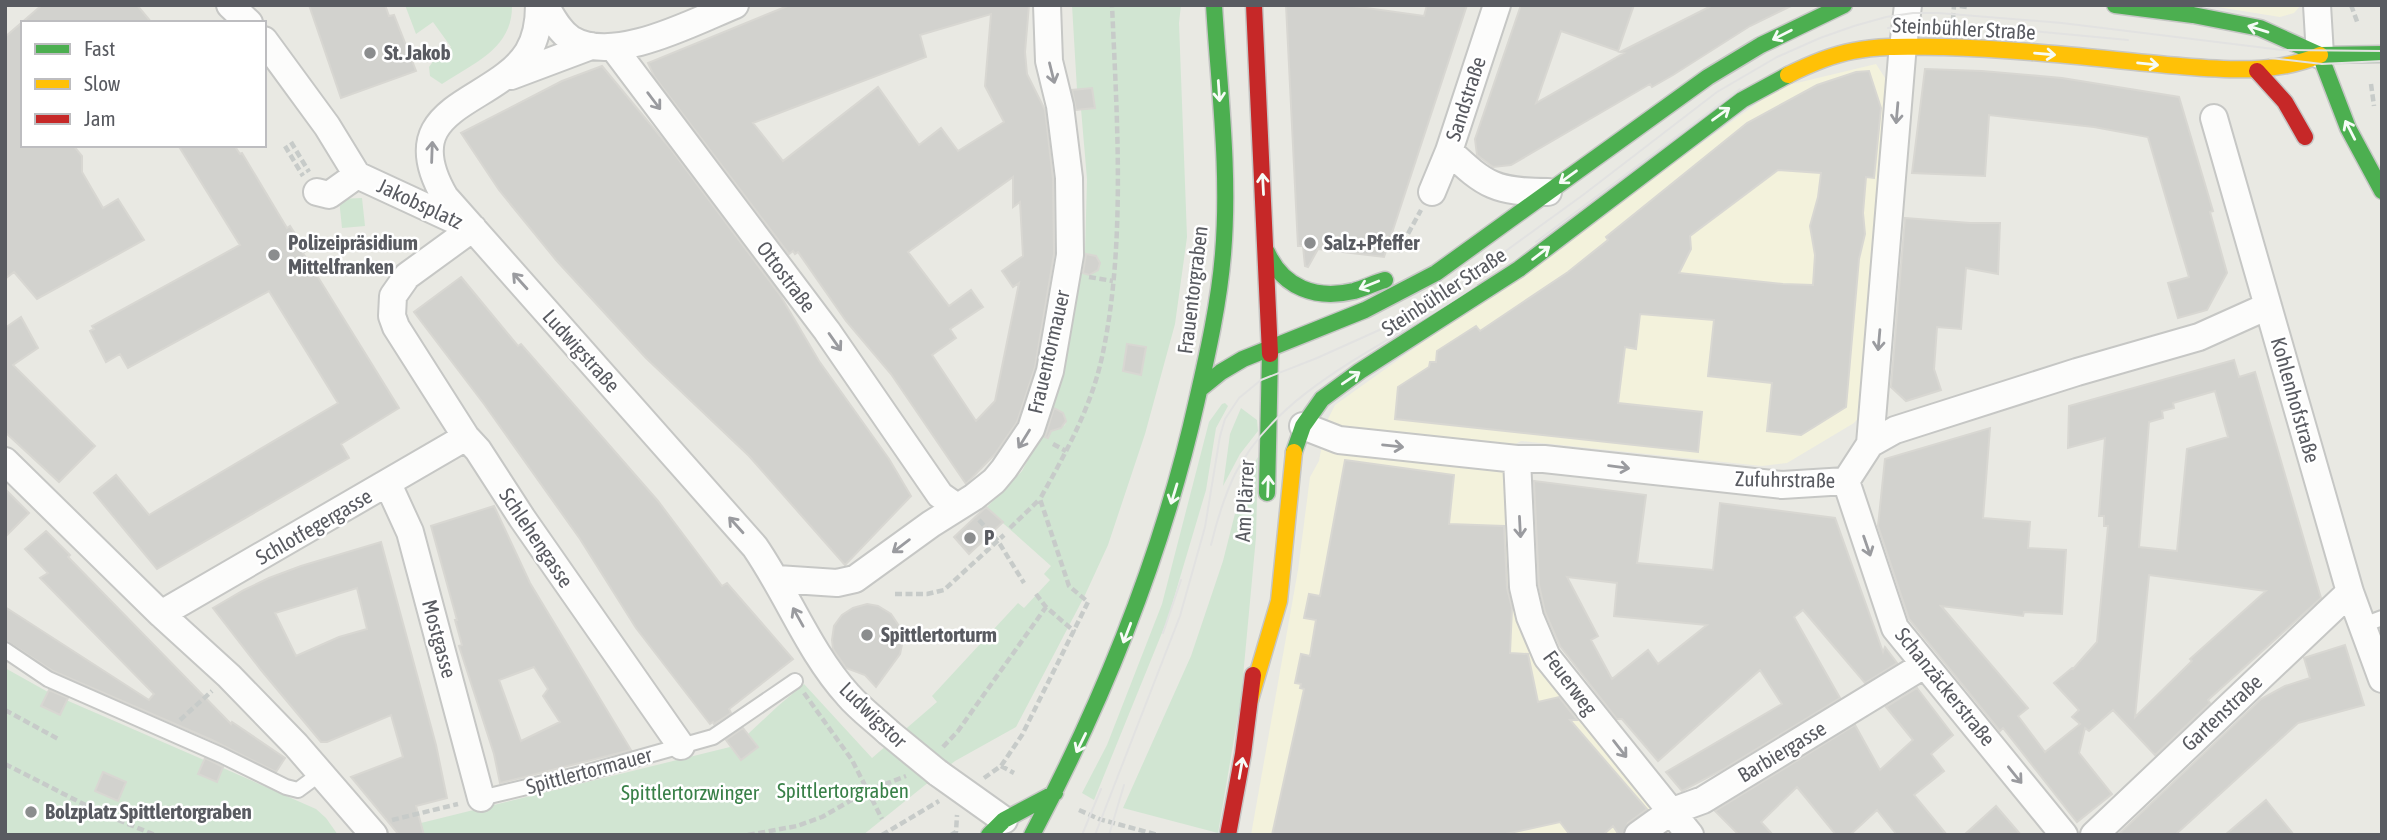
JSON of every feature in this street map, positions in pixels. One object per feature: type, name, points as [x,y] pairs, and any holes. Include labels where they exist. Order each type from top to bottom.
[{"type":"main road","name":"Frauentorgraben","points":[[1055,793],[1104,692],[1150,573],[1180,474],[1200,389],[1223,253],[1224,209],[1214,5]]},
{"type":"main road","points":[[1254,5],[1267,252]]},
{"type":"main road","name":"Steinbühler Straße","points":[[1200,389],[1228,353],[1270,348],[1365,310],[1436,272],[1708,76],[1789,31],[1844,5]]},
{"type":"main road","points":[[2115,5],[2193,15],[2260,29],[2320,55],[2382,54]]},
{"type":"main road","name":"Steinbühler Straße","points":[[1287,415],[1312,411],[1333,389],[1519,269],[1742,100],[1791,73],[1829,58],[1861,49],[1903,45],[2001,50],[2186,68],[2257,71],[2304,63],[2320,55]]},
{"type":"main road","points":[[2320,55],[2344,119],[2382,191]]},
{"type":"main road","points":[[2257,71],[2285,102],[2305,137]]},
{"type":"main road","name":"Steinbühler Straße","points":[[1267,252],[1271,265],[1282,279],[1292,286],[1318,293],[1349,292],[1380,281],[1436,272]]},
{"type":"main road","name":"Am Plärrer","points":[[1250,700],[1279,601],[1294,453],[1270,348],[1267,252]]},
{"type":"main road","points":[[1214,317],[1228,353],[1244,380]]},
{"type":"main road","points":[[1256,392],[1287,415]]},
{"type":"main road","name":"Am Plärrer","points":[[1266,510],[1287,415]]},
{"type":"main road","name":"Am Plärrer","points":[[1228,835],[1250,700],[1260,606]]},
{"type":"main road","points":[[997,827],[1055,793]]},
{"type":"main road","points":[[997,827],[1032,835],[1055,793]]},
{"type":"street","points":[[230,5],[247,21]]},
{"type":"street","points":[[542,5],[569,38],[602,46]]},
{"type":"street","points":[[501,80],[520,62],[534,40],[542,5]]},
{"type":"street","points":[[501,80],[602,46],[643,41],[735,5]]},
{"type":"street","name":"Frauentormauer","points":[[777,579],[837,583],[856,579],[994,481],[1031,429],[1049,371],[1070,255],[1069,178],[1060,106],[1049,61],[1047,5]]},
{"type":"street","name":"Sandstraße","points":[[1432,191],[1449,151],[1497,5]]},
{"type":"street","points":[[1870,444],[1908,5]]},
{"type":"street","points":[[2317,5],[2320,55]]},
{"type":"street","name":"Jakobsplatz","points":[[266,43],[327,126],[357,175],[473,228],[407,276],[399,285],[391,306],[396,327]]},
{"type":"street","name":"Ottostraße","points":[[602,46],[821,322],[940,495],[957,507]]},
{"type":"street","name":"Ludwigstraße","points":[[501,80],[450,110],[438,127],[432,140],[431,166],[435,180],[445,197],[755,547],[777,579]]},
{"type":"street","name":"Kohlenhofstraße","points":[[2214,118],[2350,592],[2372,622],[2382,680]]},
{"type":"street","points":[[1449,151],[1482,181],[1507,189],[1548,192]]},
{"type":"street","name":"Jakobsplatz","points":[[313,186],[329,195],[357,175]]},
{"type":"street","name":"Zufuhrstraße","points":[[1287,415],[1339,440],[1517,459],[1544,458],[1782,485],[1846,481],[1870,444],[1895,430],[2077,372],[2199,337],[2268,306]]},
{"type":"street","name":"Schlehengasse","points":[[396,327],[466,437],[478,450],[681,746]]},
{"type":"street","name":"Schlotfegergasse","points":[[161,614],[466,437]]},
{"type":"street","name":"Feuerweg","points":[[1517,459],[1523,587],[1530,617],[1540,642],[1547,657],[1690,835]]},
{"type":"street","points":[[5,461],[161,614],[229,676],[296,745],[371,831]]},
{"type":"street","name":"Schanzäckerstraße","points":[[1846,481],[1895,628],[2064,835]]},
{"type":"street","name":"Mostgasse","points":[[388,484],[410,532],[481,798]]},
{"type":"street","name":"Ludwigstor","points":[[777,579],[819,655],[848,695],[888,732],[938,763],[997,827]]},
{"type":"street","name":"Gartenstraße","points":[[2094,835],[2350,592]]},
{"type":"street","name":"Barbiergasse","points":[[1638,835],[1670,812],[1703,800],[1924,664]]},
{"type":"lane","points":[[5,650],[48,679],[221,755],[286,787],[299,790],[321,773]]},
{"type":"lane","name":"Spittlertormauer","points":[[481,798],[585,774],[713,737],[796,681]]},
{"type":"lane","points":[[1055,793],[1055,824]]},
{"type":"path","points":[[1010,528],[1040,499],[1066,452],[1084,413],[1102,358],[1113,281],[1117,186],[1112,5]]},
{"type":"path","points":[[1954,5],[1967,6]]},
{"type":"path","points":[[291,142],[313,186]]},
{"type":"path","points":[[285,146],[313,186]]},
{"type":"path","points":[[1398,252],[1432,191]]},
{"type":"path","points":[[1089,273],[1088,276],[1113,281]]},
{"type":"path","points":[[1053,444],[1066,452]]},
{"type":"path","points":[[882,835],[960,789],[982,780],[1001,766],[1022,735],[1075,632],[1088,602],[1069,586],[1040,499]]},
{"type":"path","points":[[957,507],[977,518],[998,541],[1024,583]]},
{"type":"path","points":[[895,594],[927,594],[944,590],[1004,535]]},
{"type":"path","points":[[1036,594],[1046,607],[1075,632]]},
{"type":"path","points":[[938,763],[1046,607]]},
{"type":"path","points":[[167,732],[229,676]]},
{"type":"path","points":[[796,681],[852,760],[882,819]]},
{"type":"path","points":[[5,710],[60,740]]},
{"type":"path","points":[[5,764],[100,813],[155,835]]},
{"type":"path","points":[[1001,766],[1014,773]]},
{"type":"path","points":[[748,835],[797,826],[822,817],[867,791],[907,776]]},
{"type":"path","points":[[371,831],[481,798]]},
{"type":"path","points":[[1074,807],[1089,816],[1158,835]]},
{"type":"shaded area","points":[[2205,5],[2301,5],[2294,13],[2280,17]]},
{"type":"shaded area","points":[[1876,64],[1887,81],[1860,416],[1854,423],[1787,463],[1762,466],[1521,441],[1512,446],[1518,589],[1660,812],[1639,835],[1251,835],[1298,570],[1310,477],[1319,461],[1326,423],[1335,405],[1780,87]]},
{"type":"green space","points":[[405,5],[512,5],[511,20],[506,33],[489,53],[442,84],[430,76],[429,67],[451,47],[433,22],[416,34]]},
{"type":"green space","points":[[1072,5],[1181,5],[1179,23],[1187,237],[1175,324],[1145,434],[1108,545],[1016,727],[955,761],[863,835],[424,835],[421,823],[730,747],[741,760],[758,747],[748,734],[804,684],[872,758],[937,702],[932,696],[1018,603],[1024,608],[1050,580],[1044,574],[1051,566],[986,508],[1022,471],[1045,426],[1057,429],[1065,425],[1063,414],[1052,407],[1063,374],[1081,272],[1097,271],[1100,263],[1096,256],[1085,253],[1087,179],[1081,109],[1095,107],[1092,88],[1077,90]]},
{"type":"green space","points":[[362,198],[365,226],[342,228],[339,199]]},
{"type":"green space","points":[[1225,403],[1228,406],[1216,428],[1206,490],[1168,618],[1094,800],[1082,793],[1107,745],[1162,604],[1209,422]]},
{"type":"green space","points":[[1241,408],[1257,420],[1258,431],[1240,454],[1223,486],[1230,434]]},
{"type":"green space","points":[[1258,457],[1256,537],[1241,698],[1218,833],[1123,808],[1191,656],[1223,561],[1243,482]]},
{"type":"green space","points":[[5,668],[48,692],[41,706],[59,714],[66,700],[204,760],[217,782],[223,768],[316,809],[338,835],[5,835]]},
{"type":"building","points":[[42,5],[137,5],[150,21],[24,21]]},
{"type":"building","name":"St. Jakob","points":[[309,5],[385,5],[389,16],[394,15],[416,71],[341,98]]},
{"type":"building","points":[[790,5],[1029,5],[1025,52],[1027,74],[1045,110],[1053,179],[1054,254],[1035,367],[1017,422],[995,454],[966,484],[891,374],[846,321],[798,252],[789,254],[654,76],[648,63]],"holes":[[[991,14],[985,86],[1004,122],[958,151],[941,128],[919,145],[878,87],[783,161],[753,123],[926,57],[920,35]],[[1013,177],[1013,207],[1020,202],[1023,256],[1002,271],[1013,287],[1019,283],[995,401],[976,421],[932,355],[956,338],[950,329],[983,307],[971,290],[949,306],[908,252]]]},
{"type":"building","points":[[1286,5],[1345,5],[1424,16],[1427,5],[1467,5],[1384,257],[1318,249],[1308,267],[1305,266],[1303,246],[1298,246]]},
{"type":"building","points":[[1521,5],[1634,5],[1618,51],[1561,31],[1536,103],[1624,53],[1620,52],[1713,5],[1793,5],[1750,26],[1673,75],[1652,87],[1650,84],[1511,165],[1493,167],[1477,155],[1475,139]]},
{"type":"building","points":[[21,23],[21,147],[75,147],[82,156],[82,172],[103,208],[118,199],[144,240],[37,299],[14,272],[5,279],[5,37]]},
{"type":"building","points":[[602,66],[670,148],[780,295],[819,361],[889,459],[911,496],[845,565],[749,456],[646,358],[556,260],[499,190],[461,133],[562,81]]},
{"type":"building","points":[[1925,69],[2062,78],[2179,97],[2213,211],[2210,212],[2227,273],[2207,310],[2178,318],[2168,283],[2189,277],[2148,137],[2094,127],[1989,115],[1985,176],[1912,173]]},
{"type":"building","points":[[1869,71],[1881,108],[1874,178],[1866,177],[1863,213],[1865,234],[1859,259],[1846,407],[1801,435],[1767,431],[1772,383],[1708,376],[1714,320],[1640,314],[1636,349],[1625,347],[1618,403],[1702,412],[1698,452],[1395,419],[1398,387],[1429,367],[1430,362],[1436,362],[1437,351],[1476,326],[1480,331],[1568,272],[1608,240],[1606,237],[1747,123],[1817,85],[1856,72]],"holes":[[[1778,170],[1821,173],[1810,226],[1815,255],[1813,285],[1679,273],[1691,249],[1690,236]]]},
{"type":"building","points":[[1092,88],[1095,108],[1076,110],[1072,90]]},
{"type":"building","points":[[179,147],[235,147],[242,153],[287,228],[290,226],[306,251],[303,253],[399,408],[341,444],[349,458],[157,569],[94,493],[116,475],[149,515],[338,403],[269,291],[128,368],[120,354],[106,362],[90,331],[94,329],[92,326],[240,245]]},
{"type":"building","points":[[1905,218],[2000,223],[1998,274],[1966,268],[1961,329],[1937,327],[1934,369],[1941,390],[1906,401],[1891,387]]},
{"type":"building","points":[[1086,254],[1096,256],[1100,263],[1098,270],[1089,275],[1083,273]]},
{"type":"building","points":[[461,277],[518,346],[521,344],[658,501],[722,586],[727,583],[793,659],[729,709],[731,713],[714,724],[710,724],[636,628],[580,539],[484,404],[414,312]]},
{"type":"building","points":[[21,317],[38,348],[13,365],[95,446],[59,482],[5,432],[5,328]]},
{"type":"building","points":[[1127,344],[1146,347],[1141,375],[1123,371]]},
{"type":"building","points":[[2234,360],[2239,377],[2255,372],[2321,598],[2208,700],[2210,703],[2155,755],[2113,710],[2089,731],[2085,728],[2079,753],[2112,794],[2077,822],[2003,728],[2000,731],[1909,619],[1878,526],[1885,459],[1990,428],[1983,518],[2030,522],[2028,548],[2066,550],[2062,614],[2024,612],[2023,616],[1941,606],[2028,708],[2018,716],[2045,752],[2080,724],[2072,717],[2079,710],[2054,683],[2073,669],[2097,642],[2108,526],[2104,526],[2104,516],[2099,516],[2105,438],[2068,448],[2069,406]],"holes":[[[2215,391],[2228,437],[2187,449],[2177,551],[2139,547],[2149,422],[2163,418],[2162,411],[2174,408],[2173,403]],[[2149,575],[2266,591],[2190,659],[2192,661],[2135,717]]]},
{"type":"building","points":[[1054,408],[1063,413],[1066,421],[1061,428],[1051,431],[1048,438],[1045,437]]},
{"type":"building","points":[[1345,460],[1454,475],[1449,524],[1504,526],[1507,588],[1512,608],[1510,653],[1528,654],[1538,702],[1559,697],[1577,720],[1570,720],[1647,809],[1628,823],[1623,835],[1619,835],[1613,826],[1603,835],[1570,835],[1560,822],[1501,835],[1272,835],[1304,689],[1300,688],[1301,684],[1295,683],[1301,654],[1310,656],[1316,620],[1304,618],[1309,594],[1320,596]]},
{"type":"building","points":[[1534,481],[1646,495],[1637,563],[1713,570],[1720,503],[1835,518],[1883,652],[1885,647],[1897,663],[1865,683],[1803,610],[1794,617],[1840,698],[1722,770],[1682,791],[1666,772],[1782,704],[1760,670],[1658,761],[1622,719],[1617,719],[1560,646],[1545,612],[1539,585]],"holes":[[[1567,577],[1617,583],[1614,616],[1707,625],[1658,664],[1648,650],[1612,679],[1591,640],[1598,636]]]},
{"type":"building","points":[[5,489],[29,513],[5,537]]},
{"type":"building","points":[[494,506],[530,583],[631,750],[500,783],[494,754],[459,646],[462,645],[457,620],[431,526]],"holes":[[[534,667],[548,689],[543,696],[560,722],[521,741],[499,680]]]},
{"type":"building","points":[[986,507],[1003,522],[969,554],[954,537]]},
{"type":"building","points":[[46,531],[70,555],[68,557],[231,724],[232,722],[285,758],[276,772],[212,740],[53,671],[5,640],[5,607],[149,700],[154,694],[40,578],[48,573],[25,549]]},
{"type":"building","points":[[381,542],[436,745],[447,798],[416,806],[424,835],[399,835],[351,777],[403,757],[391,715],[327,742],[321,742],[213,608],[269,578]],"holes":[[[357,588],[367,629],[339,637],[296,656],[275,613]]]},
{"type":"building","name":"Spittlertorturm","points":[[867,604],[878,606],[891,614],[901,629],[903,640],[900,654],[876,687],[865,675],[846,668],[833,649],[832,640],[834,626],[842,615]]},
{"type":"building","points":[[2345,645],[2364,705],[2298,723],[2175,835],[2118,835],[2261,699],[2285,686],[2310,678],[2304,658]]},
{"type":"building","points":[[1917,688],[1953,735],[1931,754],[1944,771],[1914,795],[1947,835],[1897,835],[1877,810],[1850,835],[1836,835],[1797,787],[1761,822],[1773,835],[1739,835],[1715,811],[1855,725],[1880,770],[1913,740],[1886,707]]},
{"type":"building","points":[[49,690],[68,698],[60,715],[41,706]]},
{"type":"building","points":[[743,728],[758,747],[741,760],[726,740]]},
{"type":"building","points":[[205,758],[223,767],[217,782],[198,774]]},
{"type":"building","points":[[103,772],[126,782],[118,801],[95,791]]},
{"type":"building","points":[[2266,800],[2294,835],[2225,835]]},
{"type":"building","points":[[1996,806],[2021,835],[1964,835]]},
{"type":"tram line","points":[[1095,835],[1180,616],[1205,527],[1220,436],[1225,419],[1239,398],[1261,380],[1386,327],[1463,282],[1583,195],[1717,92],[1777,57],[1820,38],[1886,17],[1913,13],[2062,23],[2282,50],[2382,51]]},
{"type":"tram line","points":[[1888,28],[1937,22],[2128,40]]},
{"type":"tram line","points":[[2270,58],[2322,64],[2382,61]]},
{"type":"tram line","points":[[1536,242],[1740,89]]},
{"type":"tram line","points":[[1211,545],[1227,491],[1235,474],[1255,442],[1281,415],[1343,367],[1476,285]]},
{"type":"tram line","points":[[1163,633],[1181,580]]},
{"type":"tram line","points":[[1109,835],[1124,785]]},
{"type":"tram line","points":[[1082,835],[1101,789]]},
{"type":"traffic: fast","points":[[1032,835],[1084,730],[1129,623],[1167,513],[1205,364],[1219,291],[1225,223],[1225,161],[1214,5]]},
{"type":"traffic: fast","points":[[1200,389],[1243,359],[1365,310],[1436,273],[1708,77],[1761,45],[1844,5]]},
{"type":"traffic: fast","points":[[2115,5],[2193,15],[2260,28],[2320,55],[2382,54]]},
{"type":"traffic: fast","points":[[2320,55],[2348,128],[2382,191]]},
{"type":"traffic: fast","points":[[1294,452],[1303,426],[1322,399],[1360,371],[1519,269],[1742,100],[1788,75]]},
{"type":"traffic: fast","points":[[1267,252],[1282,275],[1292,283],[1314,292],[1327,294],[1354,291],[1385,280]]},
{"type":"traffic: fast","points":[[1267,493],[1270,354]]},
{"type":"traffic: fast","points":[[989,835],[1004,820],[1055,793]]},
{"type":"traffic: slow","points":[[1788,75],[1836,55],[1887,47],[2000,50],[2225,69],[2283,66],[2320,55]]},
{"type":"traffic: slow","points":[[1250,700],[1279,601],[1294,452]]},
{"type":"traffic: jam","points":[[1254,5],[1270,354]]},
{"type":"traffic: jam","points":[[2257,71],[2285,102],[2305,137]]},
{"type":"traffic: jam","points":[[1228,835],[1243,754],[1253,675]]},
{"type":"place","name":"St. Jakob","points":[[370,53]]},
{"type":"place","name":"Salz+Pfeffer","points":[[1310,243]]},
{"type":"place","name":"Polizeipräsidium Mittelfranken","points":[[274,255]]},
{"type":"place","name":"P","points":[[970,538]]},
{"type":"place","name":"Spittlertorturm","points":[[867,635]]},
{"type":"place","name":"Bolzplatz Spittlertorgraben","points":[[31,812]]},
{"type":"park label","name":"Spittlertorgraben","points":[[843,791]]},
{"type":"park label","name":"Spittlertorzwinger","points":[[690,793]]}]
